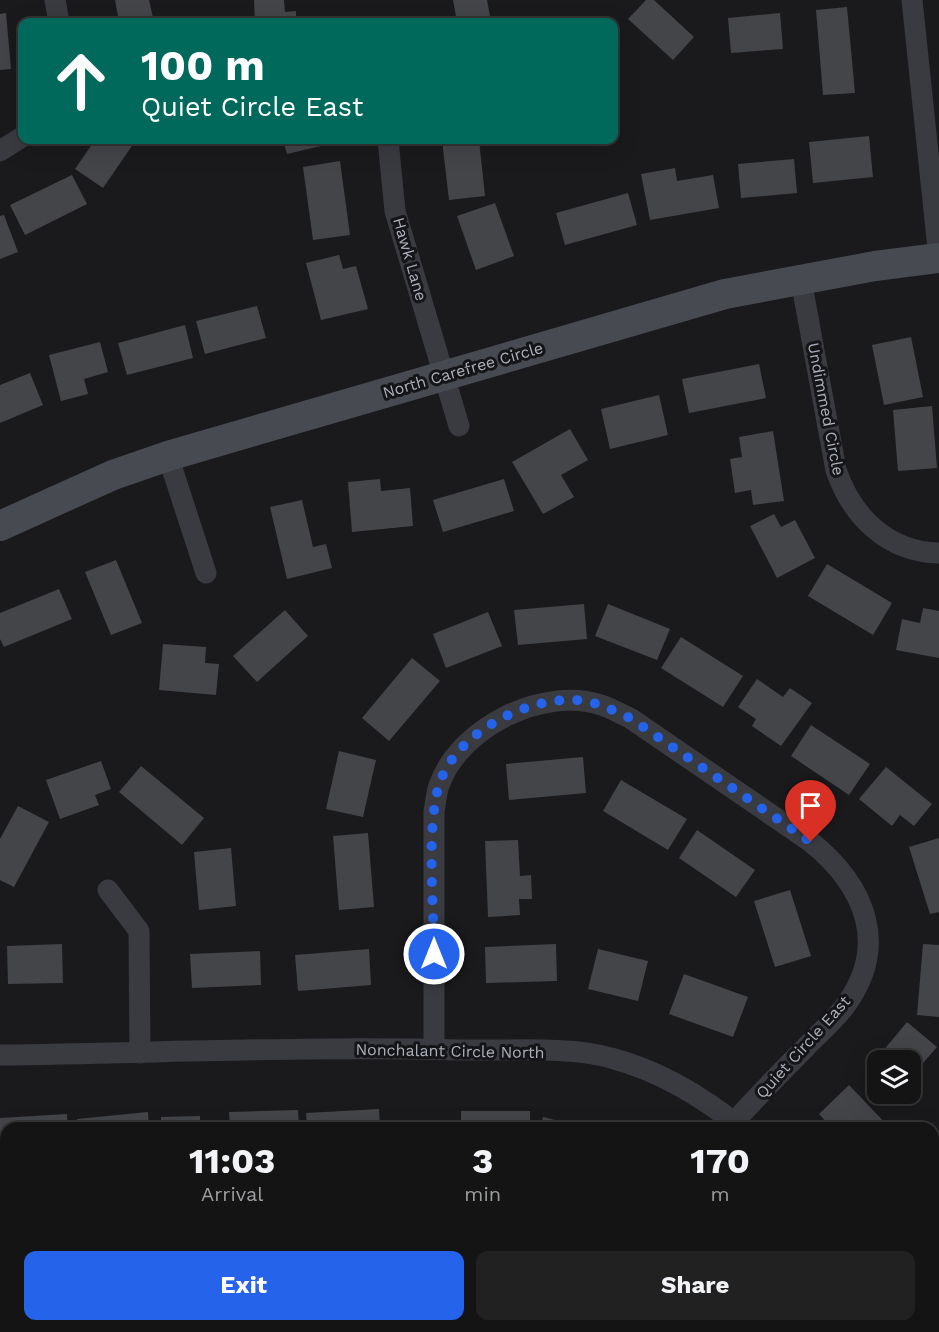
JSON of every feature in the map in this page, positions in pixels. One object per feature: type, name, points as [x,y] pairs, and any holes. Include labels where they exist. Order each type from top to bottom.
[{"type":"main road","name":"North Carefree Circle","points":[[0,526],[104,479],[168,456],[725,294],[939,258]]},
{"type":"street","points":[[55,0],[58,18]]},
{"type":"street","points":[[912,0],[939,258]]},
{"type":"street","points":[[0,151],[18,140]]},
{"type":"street","name":"Hawk Lane","points":[[388,144],[395,211],[459,426]]},
{"type":"street","name":"Undimmed Circle","points":[[801,280],[836,471],[844,494],[858,514],[877,533],[902,546],[926,553],[939,553]]},
{"type":"street","points":[[168,456],[206,573]]},
{"type":"street","name":"Quiet Circle East","points":[[434,1049],[434,811],[440,783],[470,740],[497,720],[549,702],[575,700],[601,705],[630,718],[811,842],[847,877],[858,895],[865,914],[870,938],[867,963],[845,1006],[741,1122]]},
{"type":"street","points":[[108,890],[139,931],[140,1053]]},
{"type":"street","name":"Nonchalant Circle North","points":[[0,1055],[434,1049],[574,1053],[608,1057],[665,1077],[701,1098],[734,1122]]},
{"type":"building","points":[[115,0],[149,0],[153,18],[118,18]]},
{"type":"building","points":[[254,0],[284,0],[285,12],[296,11],[296,18],[255,18]]},
{"type":"building","points":[[453,0],[487,0],[490,18],[456,18]]},
{"type":"building","points":[[646,0],[654,0],[694,37],[673,60],[628,19]]},
{"type":"building","points":[[847,7],[855,93],[823,95],[816,10]]},
{"type":"building","points":[[6,13],[11,69],[0,70],[0,14]]},
{"type":"building","points":[[780,13],[783,49],[731,53],[728,18]]},
{"type":"building","points":[[869,136],[873,177],[813,183],[809,142]]},
{"type":"building","points":[[92,144],[133,144],[103,188],[75,169]]},
{"type":"building","points":[[284,144],[325,144],[325,145],[287,154]]},
{"type":"building","points":[[442,144],[479,144],[485,196],[449,200]]},
{"type":"building","points":[[794,159],[797,193],[741,198],[738,164]]},
{"type":"building","points":[[340,161],[350,235],[313,240],[303,167]]},
{"type":"building","points":[[675,168],[677,181],[713,175],[719,208],[650,220],[641,174]]},
{"type":"building","points":[[72,175],[87,204],[25,235],[10,205]]},
{"type":"building","points":[[628,193],[637,225],[565,245],[556,213]]},
{"type":"building","points":[[495,203],[514,256],[476,270],[457,216]]},
{"type":"building","points":[[4,215],[18,252],[0,259],[0,216]]},
{"type":"building","points":[[339,255],[343,269],[356,266],[368,309],[321,320],[306,263]]},
{"type":"building","points":[[257,306],[266,338],[205,354],[196,321]]},
{"type":"building","points":[[185,325],[193,358],[127,375],[118,343]]},
{"type":"building","points":[[911,337],[923,397],[884,405],[872,345]]},
{"type":"building","points":[[100,342],[108,372],[84,379],[88,394],[61,401],[49,355]]},
{"type":"building","points":[[759,364],[766,398],[689,413],[682,379]]},
{"type":"building","points":[[30,373],[43,405],[0,423],[0,385]]},
{"type":"building","points":[[659,395],[668,435],[610,449],[601,409]]},
{"type":"building","points":[[932,406],[937,468],[898,471],[893,410]]},
{"type":"building","points":[[570,429],[588,460],[561,475],[574,497],[543,514],[512,462]]},
{"type":"building","points":[[773,431],[784,501],[753,505],[751,490],[735,493],[730,459],[742,457],[739,437]]},
{"type":"building","points":[[380,479],[381,491],[410,488],[413,526],[352,532],[348,482]]},
{"type":"building","points":[[504,479],[514,511],[443,532],[433,500]]},
{"type":"building","points":[[302,500],[313,547],[326,544],[332,568],[287,579],[270,507]]},
{"type":"building","points":[[774,514],[781,527],[795,520],[815,558],[777,578],[750,526]]},
{"type":"building","points":[[116,560],[142,623],[111,635],[85,572]]},
{"type":"building","points":[[827,564],[892,603],[873,635],[808,596]]},
{"type":"building","points":[[59,589],[72,619],[4,647],[0,639],[0,613]]},
{"type":"building","points":[[584,604],[587,639],[518,645],[514,610]]},
{"type":"building","points":[[608,604],[670,629],[657,660],[595,636]]},
{"type":"building","points":[[923,608],[939,611],[939,658],[896,650],[902,619],[920,623]]},
{"type":"building","points":[[285,610],[308,636],[257,682],[233,656]]},
{"type":"building","points":[[488,612],[502,646],[446,668],[433,634]]},
{"type":"building","points":[[681,637],[743,676],[723,707],[661,668]]},
{"type":"building","points":[[163,644],[206,647],[205,663],[219,664],[216,695],[159,690]]},
{"type":"building","points":[[412,658],[440,681],[389,741],[362,718]]},
{"type":"building","points":[[757,679],[783,697],[790,688],[812,703],[781,746],[752,726],[756,719],[738,707]]},
{"type":"building","points":[[811,725],[870,764],[849,795],[791,756]]},
{"type":"building","points":[[339,751],[376,760],[363,817],[326,809]]},
{"type":"building","points":[[583,757],[586,793],[509,800],[506,764]]},
{"type":"building","points":[[101,761],[111,789],[95,795],[99,805],[60,819],[46,780]]},
{"type":"building","points":[[141,766],[204,818],[182,845],[119,792]]},
{"type":"building","points":[[886,767],[932,804],[914,826],[900,815],[892,826],[859,799]]},
{"type":"building","points":[[621,780],[687,819],[668,850],[603,811]]},
{"type":"building","points":[[18,806],[49,822],[14,887],[0,880],[0,839]]},
{"type":"building","points":[[697,830],[755,870],[736,897],[679,858]]},
{"type":"building","points":[[368,833],[374,907],[339,910],[333,836]]},
{"type":"building","points":[[939,838],[939,912],[930,914],[909,847]]},
{"type":"building","points":[[518,840],[520,876],[531,875],[532,899],[519,899],[520,915],[488,917],[485,841]]},
{"type":"building","points":[[231,848],[236,906],[199,910],[194,852]]},
{"type":"building","points":[[790,890],[811,956],[775,967],[754,901]]},
{"type":"building","points":[[62,944],[63,983],[8,984],[7,946]]},
{"type":"building","points":[[556,944],[557,981],[486,983],[485,947]]},
{"type":"building","points":[[923,944],[939,945],[939,1017],[917,1015]]},
{"type":"building","points":[[369,949],[371,985],[298,991],[295,955]]},
{"type":"building","points":[[598,949],[648,961],[638,1001],[588,989]]},
{"type":"building","points":[[260,951],[261,985],[192,988],[190,954]]},
{"type":"building","points":[[684,974],[748,997],[733,1037],[669,1014]]},
{"type":"building","points":[[907,1022],[937,1047],[921,1065],[921,1050],[884,1050]]},
{"type":"building","points":[[849,1085],[884,1122],[826,1122],[819,1114]]},
{"type":"building","points":[[379,1109],[380,1122],[307,1122],[306,1113]]},
{"type":"building","points":[[298,1110],[299,1122],[230,1122],[229,1112]]},
{"type":"building","points":[[461,1111],[530,1111],[530,1122],[461,1122]]},
{"type":"building","points":[[148,1112],[149,1122],[77,1122],[77,1119]]},
{"type":"building","points":[[67,1114],[68,1122],[0,1122],[0,1118]]},
{"type":"building","points":[[200,1116],[200,1122],[161,1122],[161,1117]]},
{"type":"building","points":[[543,1117],[563,1122],[542,1122]]},
{"type":"building","points":[[448,1120],[448,1122],[418,1122]]},
{"type":"route","points":[[434,954],[434,811],[440,783],[470,740],[497,720],[521,710],[549,702],[575,700],[601,705],[630,718],[811,842]]}]
